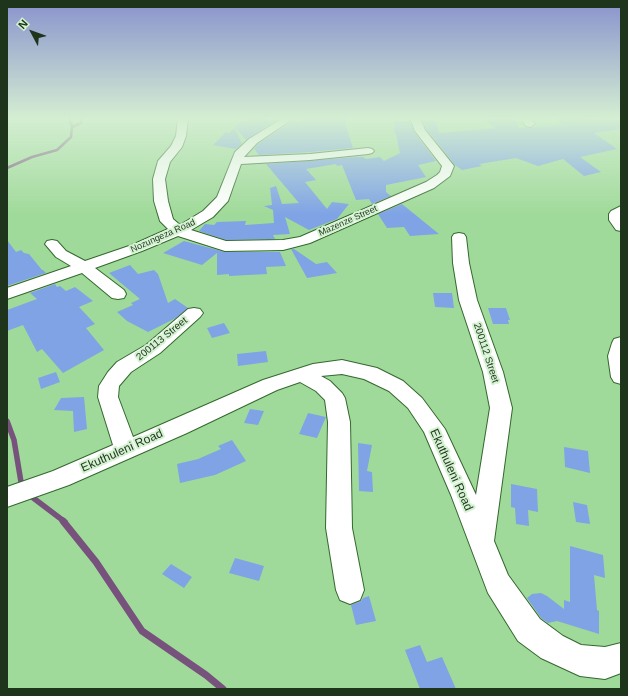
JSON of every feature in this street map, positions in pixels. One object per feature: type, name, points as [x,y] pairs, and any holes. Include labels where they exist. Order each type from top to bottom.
[{"type":"street","points":[[173,150],[164,161],[159,179],[161,201],[167,221],[179,231]]},
{"type":"street","name":"Nozungeza Road","points":[[7,294],[84,267],[179,231],[191,225],[208,214],[223,198],[236,161],[239,154],[243,150]]},
{"type":"street","name":"Mazenze Street","points":[[179,231],[224,246],[283,245],[305,240],[430,185],[441,178],[446,173],[448,166],[436,150]]},
{"type":"street","points":[[236,161],[310,157],[368,151]]},
{"type":"street","points":[[621,210],[616,214],[616,220],[621,227]]},
{"type":"street","name":"200112 Street","points":[[459,237],[461,263],[468,300],[494,372],[501,408],[480,542]]},
{"type":"street","points":[[52,244],[61,254],[84,267],[118,294]]},
{"type":"street","name":"200113 Street","points":[[126,448],[108,397],[109,386],[124,367],[153,349],[194,313]]},
{"type":"street","points":[[621,343],[618,356],[621,377]]},
{"type":"street","name":"Ekuthuleni Road","points":[[7,497],[61,478],[126,448],[179,427],[270,385],[313,371],[342,367],[370,373],[396,386],[415,403],[434,429],[463,495],[480,542],[498,584],[529,630],[552,647],[580,660],[605,663],[621,658]]},
{"type":"street","points":[[302,375],[323,386],[335,398],[339,422],[339,528],[350,590]]},
{"type":"building","points":[[255,150],[326,150],[310,152],[259,155]]},
{"type":"building","points":[[399,150],[428,150],[436,161],[418,165],[426,177],[386,185],[386,192],[391,196],[372,204],[369,199],[356,200],[342,165],[337,166],[336,164],[306,169],[316,180],[305,182],[327,209],[332,202],[349,204],[337,219],[309,230],[285,217],[290,234],[273,235],[275,239],[226,240],[199,231],[205,224],[214,225],[217,222],[246,221],[245,225],[274,223],[273,210],[264,206],[272,205],[270,188],[276,186],[282,204],[299,203],[266,164],[356,157],[363,157],[366,159],[380,157],[384,161],[400,153]]},
{"type":"building","points":[[443,150],[610,150],[580,157],[601,172],[584,176],[563,159],[538,166],[516,158],[479,164],[482,166],[462,170],[455,165]]},
{"type":"building","points":[[402,204],[439,234],[410,236],[404,227],[387,228],[378,214]]},
{"type":"building","points":[[7,240],[16,252],[21,250],[24,253],[29,254],[46,273],[7,286]]},
{"type":"building","points":[[184,241],[225,252],[280,252],[286,266],[266,267],[267,274],[229,276],[229,274],[217,275],[217,253],[202,265],[163,253]]},
{"type":"building","points":[[291,249],[294,249],[316,264],[327,262],[337,273],[307,278]]},
{"type":"building","points":[[130,265],[138,274],[154,270],[158,274],[168,303],[175,299],[188,308],[176,318],[148,332],[127,321],[117,312],[133,305],[131,303],[140,299],[109,273]]},
{"type":"building","points":[[55,284],[57,287],[60,286],[66,291],[75,287],[93,301],[79,307],[95,324],[86,328],[104,350],[63,373],[42,349],[37,352],[23,325],[7,331],[7,310],[37,299],[30,293]]},
{"type":"building","points":[[433,293],[452,293],[454,308],[435,307]]},
{"type":"building","points":[[488,308],[506,308],[510,320],[508,320],[509,324],[493,324]]},
{"type":"building","points":[[224,323],[230,333],[212,338],[207,328]]},
{"type":"building","points":[[266,351],[268,362],[238,366],[237,354]]},
{"type":"building","points":[[56,372],[60,382],[41,389],[38,378]]},
{"type":"building","points":[[84,397],[87,429],[74,432],[73,411],[54,410],[61,398]]},
{"type":"building","points":[[250,409],[264,411],[258,425],[244,423]]},
{"type":"building","points":[[308,413],[326,417],[317,438],[299,434]]},
{"type":"building","points":[[232,440],[246,461],[215,475],[180,483],[177,464],[198,459],[221,449],[218,446]]},
{"type":"building","points":[[358,443],[372,445],[367,471],[372,472],[373,492],[359,491]]},
{"type":"building","points":[[564,447],[588,451],[590,473],[565,467]]},
{"type":"building","points":[[511,484],[537,489],[538,512],[528,510],[529,526],[516,524],[515,508],[511,507]]},
{"type":"building","points":[[573,502],[587,505],[590,524],[576,522]]},
{"type":"building","points":[[570,546],[603,555],[605,578],[594,575],[597,610],[599,611],[599,634],[557,621],[548,623],[541,618],[527,598],[532,594],[541,593],[564,609],[564,600],[570,602]]},
{"type":"building","points":[[235,558],[264,566],[259,581],[229,573]]},
{"type":"building","points":[[171,564],[192,577],[184,588],[162,574]]},
{"type":"building","points":[[369,596],[376,621],[356,625],[351,605]]},
{"type":"building","points":[[420,645],[427,662],[442,657],[456,689],[420,689],[405,650]]},
{"type":"waterway","points":[[7,168],[32,157],[55,150]]},
{"type":"waterway","points":[[7,421],[14,440],[21,482]]},
{"type":"waterway","points":[[32,497],[65,522]]},
{"type":"waterway","points":[[63,521],[96,562],[142,631],[206,675],[223,689]]}]
